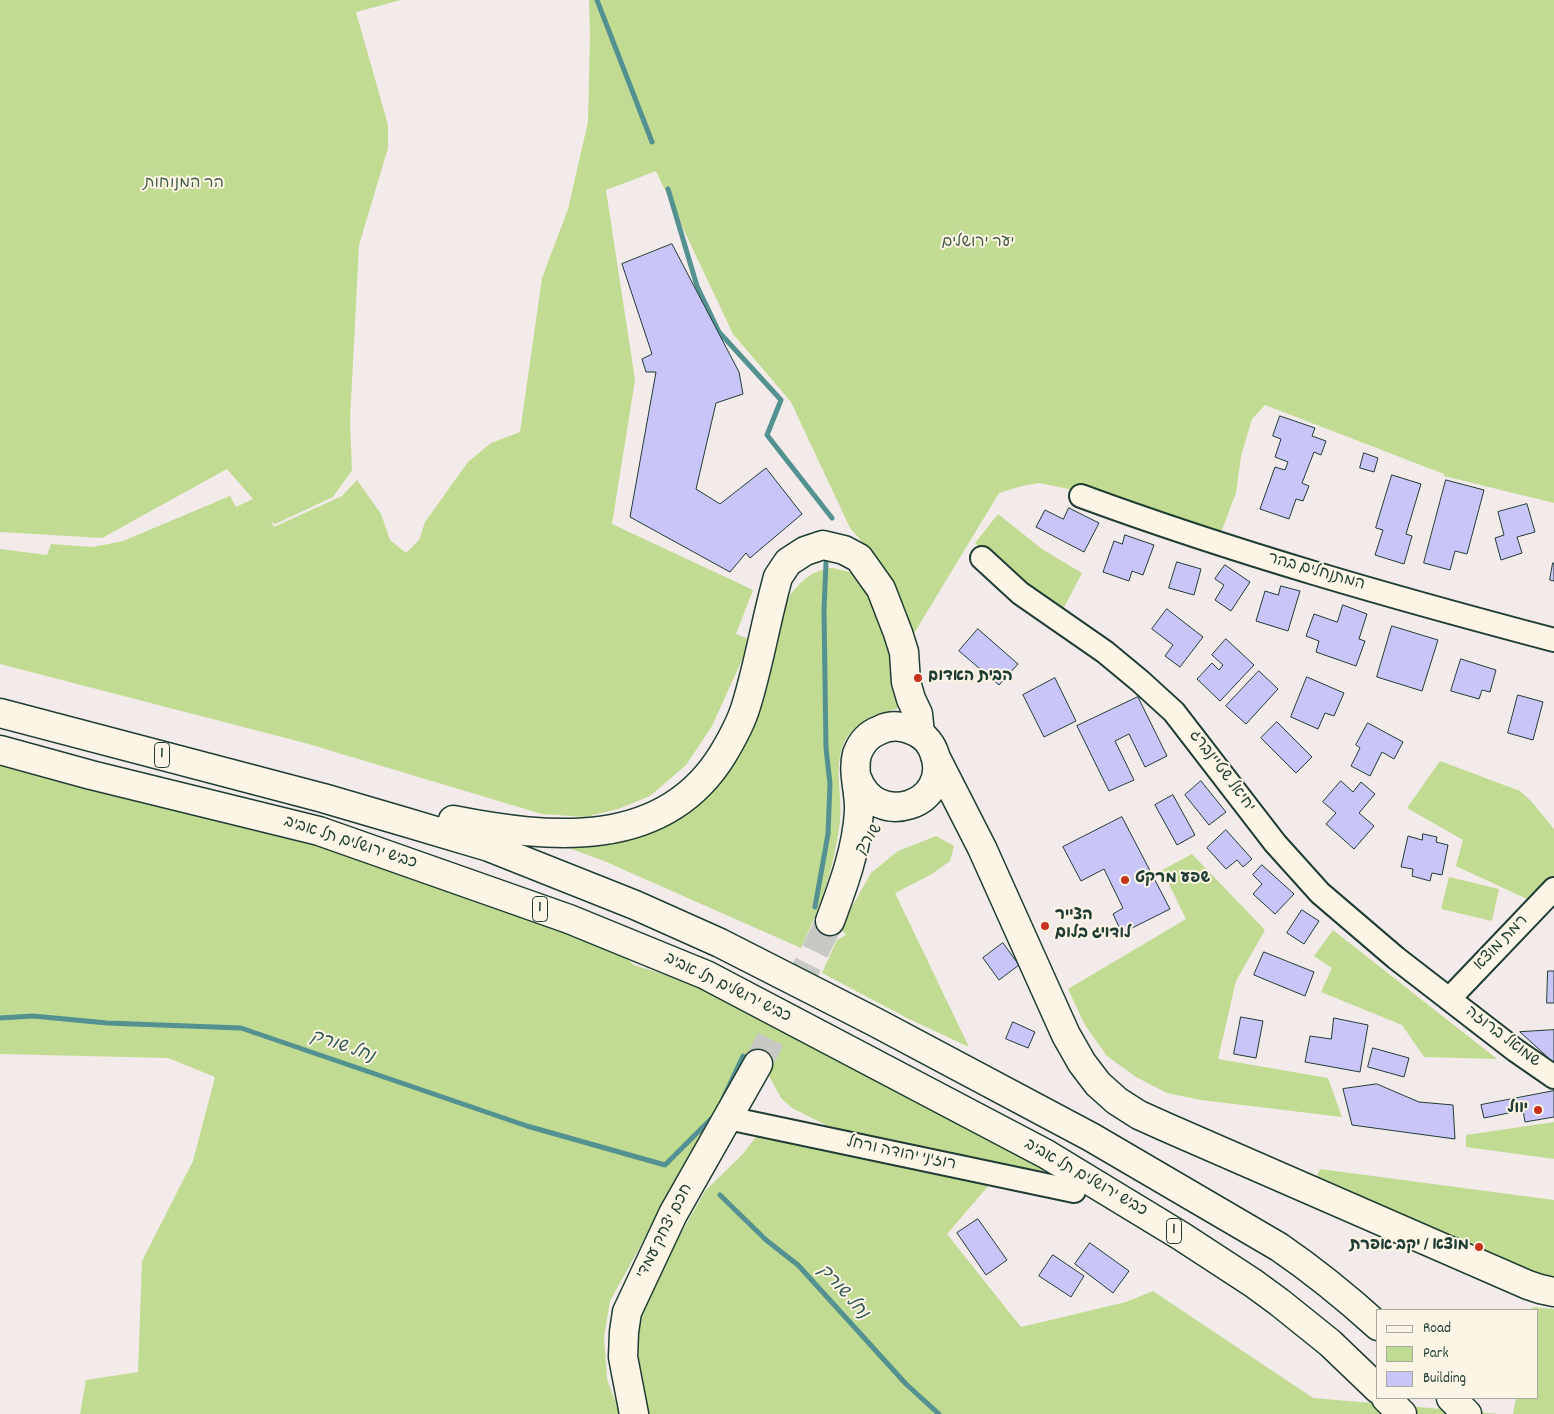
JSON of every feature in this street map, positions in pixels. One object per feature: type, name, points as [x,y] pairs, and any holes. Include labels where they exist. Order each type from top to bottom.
[{"type":"main road","points":[[323,798],[402,810],[502,830],[553,833],[599,832],[622,828],[676,805],[699,786],[716,765],[733,738],[746,707],[778,577],[788,562],[805,551],[823,545],[844,550],[859,558],[881,589],[904,652],[906,682],[910,699],[918,714],[920,734]]},
{"type":"main road","name":"כביש ירושלים תל אביב","points":[[0,713],[323,798],[489,847],[635,904],[720,943],[875,1022],[1092,1137],[1279,1247],[1327,1282],[1376,1324]]},
{"type":"main road","points":[[830,921],[845,878],[857,830],[859,810],[856,760],[863,743],[872,734],[889,727],[907,728],[920,734],[930,745],[982,848],[1066,1035],[1090,1075],[1117,1101],[1139,1115],[1168,1128],[1528,1285],[1554,1292]]},
{"type":"main road","name":"כביש ירושלים תל אביב","points":[[0,750],[92,775],[319,831],[569,919],[706,975],[1046,1154],[1181,1236],[1254,1282],[1330,1343],[1376,1388]]},
{"type":"main road","points":[[904,807],[924,797],[932,787],[936,775],[935,756]]},
{"type":"main road","points":[[857,778],[862,790],[871,799],[882,805],[904,807],[928,804],[949,811],[966,826],[982,848]]},
{"type":"main road","name":"שורק","points":[[845,878],[873,832],[885,819],[904,807]]},
{"type":"main road","name":"חכם יצחק עמדי","points":[[634,1414],[623,1357],[627,1312],[674,1214],[758,1064]]},
{"type":"main road","points":[[1387,1399],[1402,1414]]},
{"type":"main road","points":[[1452,1399],[1467,1414]]},
{"type":"street","name":"המתנחלים בהר","points":[[1081,496],[1142,519],[1234,548],[1469,618],[1554,640]]},
{"type":"street","points":[[788,562],[796,564],[810,558],[831,555],[853,563],[870,582],[894,638],[901,664],[902,703],[889,727]]},
{"type":"street","name":"יחיאל שטיינברג","points":[[982,558],[1020,593],[1104,652],[1140,680],[1174,712],[1275,843],[1320,893],[1396,958],[1450,998]]},
{"type":"street","name":"רמת מוצא","points":[[1450,998],[1554,889]]},
{"type":"street","name":"שמואל ברוזה","points":[[1450,998],[1554,1077]]},
{"type":"street","name":"רוז'ני יהודה ורחל","points":[[728,1118],[1074,1191]]},
{"type":"green space","name":"יער ירושלים","points":[[0,0],[401,0],[356,12],[388,125],[388,148],[359,245],[350,420],[352,470],[333,497],[275,524],[271,521],[274,527],[342,496],[357,480],[381,514],[390,540],[406,553],[419,540],[425,522],[468,462],[491,443],[520,432],[542,278],[568,209],[588,122],[589,0],[1554,0],[1554,503],[1444,476],[1444,474],[1265,405],[1252,419],[1241,456],[1236,493],[1218,540],[1087,493],[1040,483],[999,493],[910,640],[872,553],[850,528],[791,402],[733,334],[656,171],[606,190],[635,380],[612,524],[753,590],[736,634],[751,640],[712,726],[686,765],[650,796],[618,809],[585,817],[542,814],[305,743],[0,664],[0,549],[47,555],[51,544],[93,547],[123,541],[230,496],[236,507],[253,499],[227,469],[102,538],[0,532]]},
{"type":"green space","points":[[998,514],[1042,549],[1082,573],[1061,613],[1020,583],[975,543]]},
{"type":"green space","points":[[833,568],[853,573],[868,585],[898,668],[897,709],[875,715],[862,722],[851,732],[842,748],[839,769],[841,811],[834,855],[821,902],[801,948],[604,861],[553,842],[685,807],[790,595],[809,576]]},
{"type":"green space","points":[[0,759],[311,840],[578,936],[619,952],[634,965],[710,989],[1051,1169],[1028,1174],[838,1131],[792,1108],[781,1098],[767,1072],[684,1167],[610,1301],[604,1337],[607,1379],[620,1414],[80,1414],[86,1380],[138,1372],[142,1261],[193,1161],[215,1077],[168,1058],[0,1054]]},
{"type":"green space","points":[[1440,761],[1520,791],[1532,802],[1554,829],[1554,876],[1527,899],[1456,866],[1463,840],[1407,808]]},
{"type":"green space","points":[[936,836],[954,846],[950,861],[932,874],[895,893],[969,1047],[909,1019],[822,973],[837,940],[846,935],[840,928],[871,873],[898,851]]},
{"type":"green space","points":[[1192,854],[1265,930],[1236,981],[1218,1059],[1328,1078],[1342,1117],[1201,1100],[1167,1093],[1136,1077],[1107,1056],[1085,1025],[1068,989],[1186,919],[1162,870]]},
{"type":"green space","points":[[1449,877],[1499,889],[1492,921],[1441,909]]},
{"type":"green space","points":[[1333,930],[1497,1059],[1424,1057],[1402,1025],[1321,992],[1332,968],[1314,956]]},
{"type":"green space","points":[[1554,1122],[1554,1159],[1466,1147],[1466,1135]]},
{"type":"green space","points":[[759,1133],[990,1184],[947,1234],[1021,1327],[1126,1302],[1153,1291],[1313,1398],[1500,1414],[643,1414],[630,1343],[639,1307],[705,1191],[742,1155]]},
{"type":"green space","points":[[1320,1169],[1554,1200],[1554,1277],[1541,1276],[1314,1184]]},
{"type":"green space","points":[[1533,1307],[1554,1309],[1554,1414],[1513,1414],[1516,1399],[1539,1399],[1539,1309],[1532,1309]]},
{"type":"building","points":[[672,244],[739,372],[743,394],[716,403],[696,489],[720,504],[766,468],[802,514],[750,558],[746,553],[730,572],[630,517],[656,372],[646,372],[642,359],[652,354],[622,264]]},
{"type":"building","points":[[1280,416],[1315,428],[1312,436],[1326,441],[1321,455],[1314,452],[1302,483],[1309,486],[1303,501],[1296,499],[1289,519],[1260,509],[1275,467],[1285,470],[1288,462],[1275,457],[1281,439],[1273,436]]},
{"type":"building","points":[[1364,453],[1378,458],[1374,472],[1360,468]]},
{"type":"building","points":[[1392,475],[1421,484],[1406,534],[1412,536],[1404,564],[1375,555],[1383,530],[1376,528]]},
{"type":"building","points":[[1446,480],[1484,490],[1467,554],[1455,551],[1450,570],[1424,563]]},
{"type":"building","points":[[1527,504],[1535,532],[1517,537],[1522,553],[1501,560],[1495,538],[1504,535],[1498,512]]},
{"type":"building","points":[[1069,508],[1099,523],[1084,552],[1036,527],[1045,510],[1063,519]]},
{"type":"building","points":[[1125,535],[1154,545],[1143,575],[1132,571],[1129,581],[1103,572],[1114,541],[1122,544]]},
{"type":"building","points":[[1177,562],[1201,569],[1194,595],[1169,588]]},
{"type":"building","points":[[1554,563],[1554,581],[1550,580]]},
{"type":"building","points":[[1225,565],[1250,582],[1231,611],[1215,600],[1224,585],[1215,579]]},
{"type":"building","points":[[1281,586],[1300,591],[1288,631],[1256,621],[1265,591],[1278,595]]},
{"type":"building","points":[[1343,605],[1367,614],[1359,639],[1365,641],[1356,666],[1316,652],[1319,641],[1306,636],[1314,614],[1337,622]]},
{"type":"building","points":[[1167,609],[1203,637],[1180,667],[1165,656],[1173,645],[1152,629]]},
{"type":"building","points":[[1392,626],[1438,640],[1422,691],[1377,677]]},
{"type":"building","points":[[978,629],[1018,664],[999,685],[959,651]]},
{"type":"building","points":[[1226,639],[1254,665],[1220,701],[1197,679],[1212,663],[1219,670],[1223,665],[1212,655]]},
{"type":"building","points":[[1461,659],[1496,670],[1490,692],[1482,690],[1479,699],[1451,691]]},
{"type":"building","points":[[1259,671],[1278,689],[1246,724],[1226,706]]},
{"type":"building","points":[[1307,677],[1344,693],[1334,716],[1325,713],[1318,729],[1291,717]]},
{"type":"building","points":[[1055,678],[1076,721],[1044,737],[1023,695]]},
{"type":"building","points":[[1518,695],[1543,702],[1533,740],[1508,733]]},
{"type":"building","points":[[1138,697],[1167,756],[1145,767],[1129,734],[1115,741],[1134,780],[1109,791],[1077,726]]},
{"type":"building","points":[[1277,722],[1312,757],[1296,773],[1261,738]]},
{"type":"building","points":[[1368,723],[1403,742],[1394,759],[1382,752],[1370,776],[1351,766],[1360,748],[1356,745]]},
{"type":"building","points":[[1201,781],[1226,812],[1209,825],[1185,795]]},
{"type":"building","points":[[1341,781],[1353,792],[1361,782],[1375,794],[1359,813],[1374,826],[1354,849],[1326,824],[1336,813],[1323,802]]},
{"type":"building","points":[[1173,795],[1195,835],[1177,845],[1155,805]]},
{"type":"building","points":[[1122,817],[1170,909],[1122,933],[1113,914],[1123,908],[1104,869],[1081,881],[1063,847]]},
{"type":"building","points":[[1226,830],[1252,859],[1243,867],[1237,860],[1226,869],[1207,848]]},
{"type":"building","points":[[1423,834],[1437,837],[1436,842],[1448,845],[1442,875],[1432,873],[1430,881],[1412,876],[1413,869],[1401,867],[1408,836],[1422,840]]},
{"type":"building","points":[[1262,865],[1294,894],[1275,914],[1253,894],[1262,884],[1253,875]]},
{"type":"building","points":[[1302,910],[1319,921],[1304,944],[1287,933]]},
{"type":"building","points":[[1003,943],[1019,965],[999,980],[983,958]]},
{"type":"building","points":[[1264,952],[1314,972],[1305,996],[1254,975]]},
{"type":"building","points":[[1548,971],[1554,971],[1554,1003],[1547,1003]]},
{"type":"building","points":[[1241,1017],[1263,1021],[1256,1058],[1234,1054]]},
{"type":"building","points":[[1334,1018],[1368,1025],[1360,1072],[1305,1062],[1310,1036],[1331,1039]]},
{"type":"building","points":[[1013,1022],[1035,1032],[1028,1048],[1006,1039]]},
{"type":"building","points":[[1554,1030],[1554,1063],[1520,1032]]},
{"type":"building","points":[[1373,1048],[1409,1058],[1404,1077],[1368,1067]]},
{"type":"building","points":[[1377,1084],[1419,1102],[1453,1105],[1455,1139],[1352,1125],[1343,1089]]},
{"type":"building","points":[[1554,1091],[1554,1117],[1525,1122],[1523,1110],[1484,1118],[1481,1105]]},
{"type":"building","points":[[978,1219],[1007,1260],[986,1275],[957,1233]]},
{"type":"building","points":[[1090,1243],[1129,1271],[1113,1293],[1075,1264]]},
{"type":"building","points":[[1053,1255],[1084,1276],[1071,1297],[1039,1276]]},
{"type":"waterway","points":[[597,0],[652,142]]},
{"type":"waterway","points":[[668,189],[697,286],[719,332],[781,400],[767,435],[832,518]]},
{"type":"waterway","points":[[815,907],[828,834],[830,784],[826,748],[824,610],[826,563]]},
{"type":"waterway","name":"נחל שורק","points":[[0,1018],[33,1016],[107,1023],[241,1028],[527,1126],[665,1165],[715,1115]]},
{"type":"waterway","points":[[723,1099],[743,1056]]},
{"type":"waterway","name":"נחל שורק","points":[[720,1195],[766,1240],[798,1265],[906,1384],[939,1414]]},
{"type":"tunnel","points":[[758,1064],[830,921]]},
{"type":"place","name":"הבית האדום","points":[[918,678]]},
{"type":"place","name":"שפע מרקט","points":[[1125,880]]},
{"type":"place","name":"הצייר לודויג בלום","points":[[1045,926]]},
{"type":"place","name":"יוול","points":[[1538,1110]]},
{"type":"place","name":"מוצא / יקב אפרת","points":[[1479,1247]]},
{"type":"park label","name":"הר המנוחות","points":[[184,185]]}]
